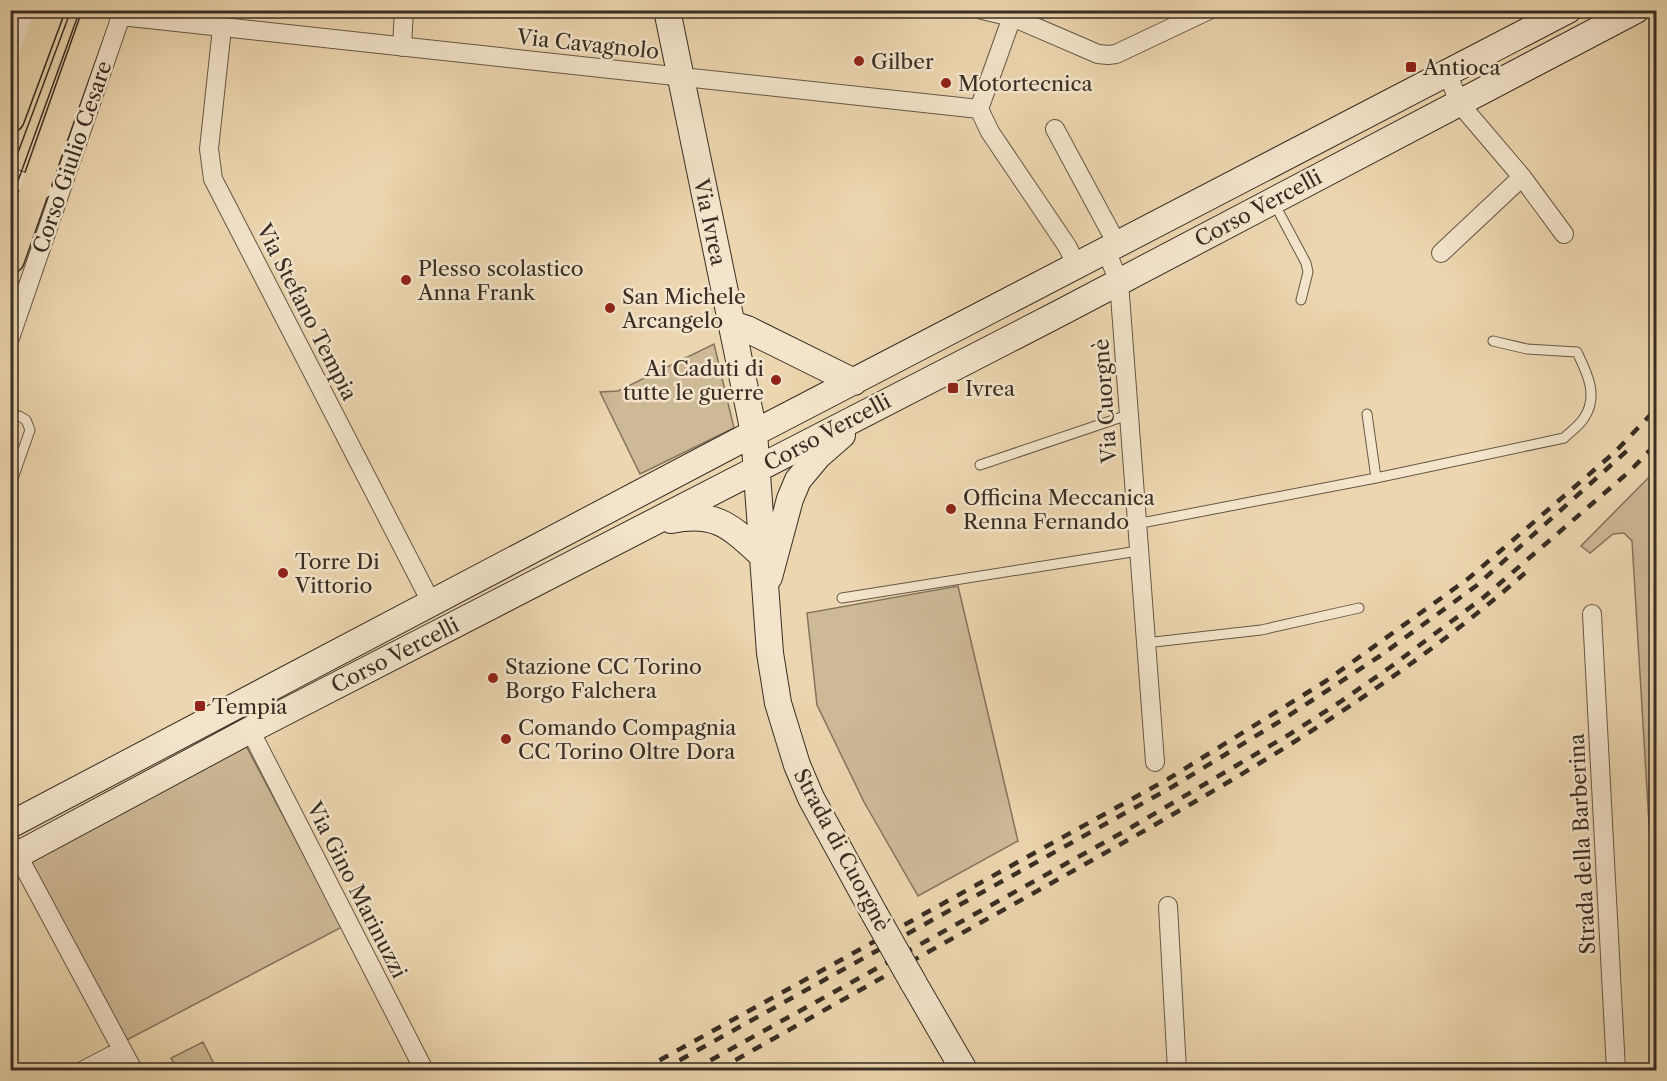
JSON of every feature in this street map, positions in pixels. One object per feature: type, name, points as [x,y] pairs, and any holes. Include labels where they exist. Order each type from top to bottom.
[{"type":"main road","points":[[10,118],[50,10]]},
{"type":"main road","name":"Via Ivrea","points":[[667,10],[753,433]]},
{"type":"main road","name":"Corso Vercelli","points":[[10,825],[753,433],[1568,10]]},
{"type":"main road","name":"Corso Vercelli","points":[[13,852],[1119,282],[1636,10]]},
{"type":"main road","name":"Corso Giulio Cesare","points":[[10,259],[28,194],[114,12]]},
{"type":"main road","points":[[732,324],[747,329],[854,382]]},
{"type":"main road","points":[[765,589],[779,547],[790,499],[798,480],[818,456],[870,409]]},
{"type":"main road","name":"Strada di Cuorgnè","points":[[753,433],[770,653],[784,726],[812,798],[964,1071]]},
{"type":"main road","points":[[650,524],[688,517],[702,516],[713,519],[729,527],[762,555]]},
{"type":"street","points":[[10,56],[27,10]]},
{"type":"street","points":[[402,47],[404,10]]},
{"type":"street","points":[[982,10],[1012,17],[1098,54],[1108,55],[1116,54],[1209,10]]},
{"type":"street","name":"Via Cavagnolo","points":[[114,12],[222,28],[979,109]]},
{"type":"street","points":[[1012,17],[979,109],[990,132],[1067,246],[1077,266]]},
{"type":"street","name":"Via Stefano Tempia","points":[[222,28],[209,148],[213,179],[431,602]]},
{"type":"street","points":[[1448,74],[1459,103],[1522,177],[1564,234]]},
{"type":"street","name":"Via Cuorgnè","points":[[1055,129],[1112,247],[1119,282],[1155,762]]},
{"type":"street","points":[[1441,253],[1522,177]]},
{"type":"street","name":"Corso Giulio Cesare","points":[[10,338],[28,194]]},
{"type":"street","name":"Strada della Barberina","points":[[1592,614],[1616,1071]]},
{"type":"street","name":"Via Gino Marinuzzi","points":[[250,730],[424,1071]]},
{"type":"street","name":"Corso Vercelli","points":[[13,852],[133,1071]]},
{"type":"street","points":[[1168,906],[1177,1071]]},
{"type":"street","points":[[84,1071],[122,1050]]},
{"type":"lane","points":[[1273,201],[1306,263],[1308,272],[1301,300]]},
{"type":"lane","points":[[1136,524],[1376,478],[1564,438],[1584,419],[1592,401],[1588,374],[1577,352],[1527,349],[1493,341]]},
{"type":"lane","points":[[1367,414],[1376,478]]},
{"type":"lane","points":[[980,465],[1128,415]]},
{"type":"lane","points":[[10,416],[19,416],[26,420],[30,430],[10,487]]},
{"type":"lane","points":[[842,598],[1138,551]]},
{"type":"lane","points":[[1145,643],[1261,630],[1359,609]]},
{"type":"shaded area","points":[[714,344],[734,428],[640,474],[600,392],[618,391]]},
{"type":"shaded area","points":[[1656,470],[1656,940],[1632,541],[1624,533],[1613,534],[1590,553],[1581,546]]},
{"type":"shaded area","points":[[958,586],[1018,841],[918,896],[864,802],[817,705],[807,613]]},
{"type":"shaded area","points":[[245,744],[342,927],[123,1042],[27,859]]},
{"type":"shaded area","points":[[203,1042],[217,1070],[177,1070],[171,1058]]},
{"type":"tram line","points":[[10,174],[71,10]]},
{"type":"tram line","points":[[10,203],[80,10]]},
{"type":"railway","points":[[642,1070],[1168,779],[1326,681],[1469,578],[1615,452],[1656,409]]},
{"type":"railway","points":[[693,1070],[1125,831],[1340,702],[1484,597],[1630,471],[1656,444]]},
{"type":"railway","points":[[662,1070],[1172,787],[1282,720],[1380,656],[1476,586],[1629,449]]},
{"type":"railway","points":[[718,1070],[1254,767],[1366,695],[1421,656],[1525,573]]},
{"type":"place","name":"Gilber","points":[[859,61]]},
{"type":"place","name":"Antioca","points":[[1411,67]]},
{"type":"place","name":"Motortecnica","points":[[946,83]]},
{"type":"place","name":"Plesso scolastico Anna Frank","points":[[406,280]]},
{"type":"place","name":"San Michele Arcangelo","points":[[610,308]]},
{"type":"place","name":"Ai Caduti di tutte le guerre","points":[[776,380]]},
{"type":"place","name":"Ivrea","points":[[953,388]]},
{"type":"place","name":"Officina Meccanica Renna Fernando","points":[[951,509]]},
{"type":"place","name":"Torre Di Vittorio","points":[[283,573]]},
{"type":"place","name":"Stazione CC Torino Borgo Falchera","points":[[493,678]]},
{"type":"place","name":"Tempia","points":[[200,706]]},
{"type":"place","name":"Comando Compagnia CC Torino Oltre Dora","points":[[506,739]]}]
